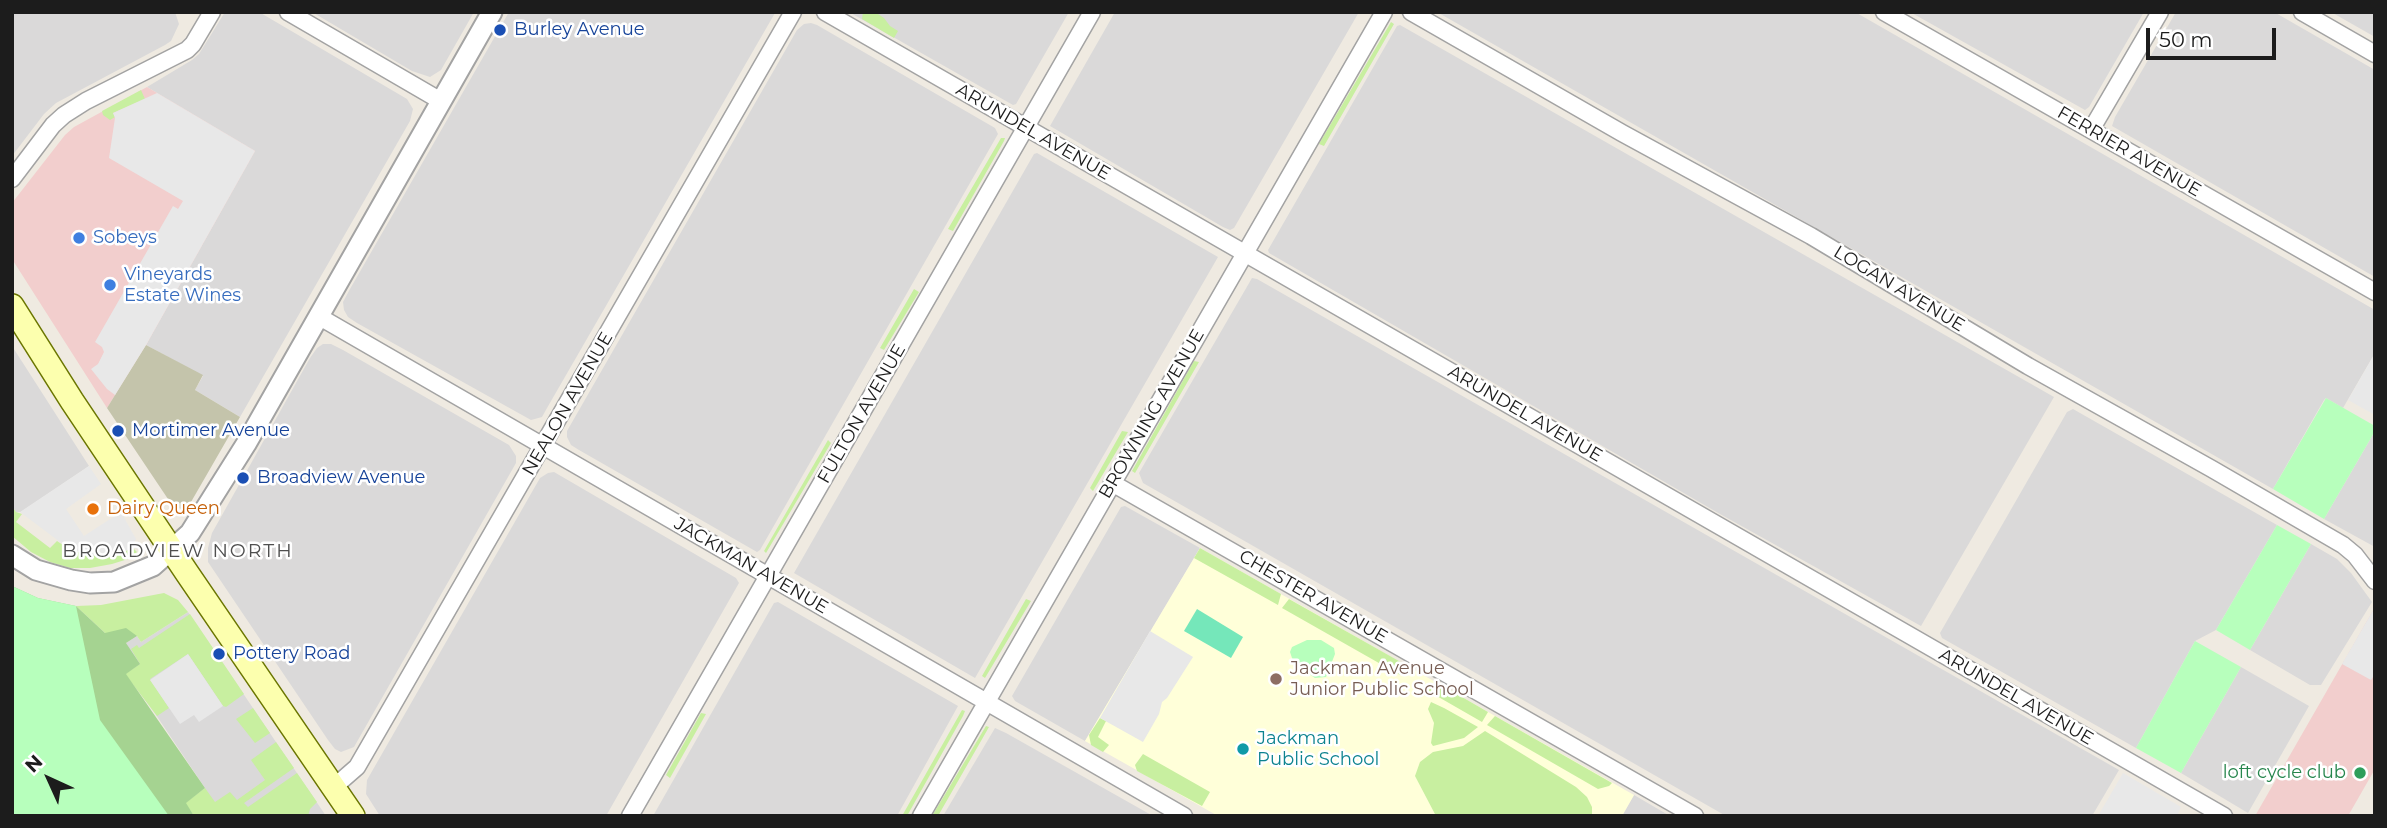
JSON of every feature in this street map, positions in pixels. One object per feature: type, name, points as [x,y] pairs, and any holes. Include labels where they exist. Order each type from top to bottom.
[{"type":"main road","points":[[12,306],[72,401],[353,816]]},
{"type":"street","points":[[288,12],[441,101]]},
{"type":"street","points":[[12,555],[36,570],[71,580],[90,583],[114,582],[153,566],[191,533],[246,444],[492,12]]},
{"type":"street","name":"NEALON AVENUE","points":[[334,787],[357,767],[793,12]]},
{"type":"street","name":"ARUNDEL AVENUE","points":[[825,12],[2224,816]]},
{"type":"street","name":"FULTON AVENUE","points":[[630,816],[1092,12]]},
{"type":"street","name":"BROWNING AVENUE","points":[[922,816],[1384,12]]},
{"type":"street","name":"LOGAN AVENUE","points":[[1411,12],[1811,236],[2028,366],[2343,545],[2355,555],[2375,581]]},
{"type":"street","name":"FERRIER AVENUE","points":[[1884,12],[2375,292]]},
{"type":"street","points":[[2091,130],[2160,12]]},
{"type":"street","points":[[2302,12],[2375,54]]},
{"type":"street","points":[[12,179],[53,125],[64,115],[187,50],[194,44],[210,13]]},
{"type":"street","name":"JACKMAN AVENUE","points":[[318,316],[1184,816]]},
{"type":"street","name":"CHESTER AVENUE","points":[[1112,483],[1695,816]]},
{"type":"shaded area","points":[[12,12],[175,12],[179,24],[171,41],[165,45],[56,103],[44,114],[12,156]]},
{"type":"shaded area","points":[[225,12],[259,12],[407,99],[413,109],[410,121],[240,417],[195,390],[203,376],[146,345],[255,151],[147,87],[199,54]]},
{"type":"shaded area","points":[[312,12],[474,12],[441,70],[430,77],[412,71]]},
{"type":"shaded area","points":[[509,12],[775,13],[542,417],[531,420],[357,323],[348,317],[343,302]]},
{"type":"shaded area","points":[[849,12],[1069,12],[1013,105]]},
{"type":"shaded area","points":[[1115,12],[1359,12],[1234,228],[1230,230],[1223,227],[1050,126]]},
{"type":"shaded area","points":[[1437,12],[1855,12],[2375,310],[2375,353],[2343,408],[2326,398],[2324,400],[2273,489]]},
{"type":"shaded area","points":[[1910,12],[2144,12],[2085,110]]},
{"type":"shaded area","points":[[2176,12],[2274,12],[2375,70],[2375,277],[2112,126]]},
{"type":"shaded area","points":[[2331,12],[2375,12],[2375,37]]},
{"type":"shaded area","points":[[811,23],[995,128],[998,134],[757,552],[571,445],[567,431],[797,30],[804,24]]},
{"type":"shaded area","points":[[1400,25],[2054,397],[1921,626],[1720,514],[1269,253],[1268,250]]},
{"type":"shaded area","points":[[147,87],[255,151],[146,345],[107,408],[12,259],[12,203],[74,127]]},
{"type":"shaded area","points":[[157,93],[255,151],[115,395],[91,369],[98,364],[104,352],[95,342],[173,206],[178,209],[183,201],[109,158],[115,118],[113,113]]},
{"type":"shaded area","points":[[1037,153],[1218,257],[975,678],[794,573]]},
{"type":"shaded area","points":[[1252,278],[2119,770],[2092,816],[1726,816],[1143,483],[1139,473]]},
{"type":"shaded area","points":[[323,344],[331,344],[343,350],[509,445],[516,456],[516,463],[354,747],[341,752],[328,740],[208,562],[212,533],[310,358]]},
{"type":"shaded area","points":[[146,345],[203,375],[195,390],[240,417],[191,502],[181,509],[172,505],[107,408]]},
{"type":"shaded area","points":[[12,346],[89,466],[21,512],[16,512],[12,506]]},
{"type":"shaded area","points":[[2375,353],[2375,415],[2348,400]]},
{"type":"shaded area","points":[[2073,409],[2277,525],[2216,630],[2195,641],[2136,748],[1942,638],[1940,633],[2067,412]]},
{"type":"shaded area","points":[[2375,431],[2375,547],[2324,519]]},
{"type":"shaded area","points":[[89,466],[101,484],[66,509],[84,536],[121,512],[136,539],[132,547],[121,554],[106,558],[72,551],[20,512]]},
{"type":"shaded area","points":[[554,472],[736,578],[739,583],[606,816],[380,816],[366,794],[367,780],[540,478]]},
{"type":"shaded area","points":[[1125,506],[1200,548],[1085,741],[1015,701],[1012,696],[1121,507]]},
{"type":"shaded area","points":[[2311,544],[2337,559],[2372,602],[2321,685],[2310,685],[2250,650]]},
{"type":"shaded area","name":"Jackman Avenue Junior Public School","points":[[1200,548],[1634,795],[1622,816],[1218,816],[1085,741]]},
{"type":"shaded area","points":[[778,602],[958,706],[897,816],[653,816],[774,603]]},
{"type":"shaded area","points":[[2375,607],[2375,769],[2348,816],[2255,816]]},
{"type":"shaded area","points":[[2375,607],[2375,674],[2371,680],[2342,664]]},
{"type":"shaded area","points":[[188,612],[326,816],[194,816],[205,788],[144,697],[126,643],[137,636],[141,642]]},
{"type":"shaded area","points":[[1150,631],[1193,657],[1162,702],[1159,714],[1143,742],[1100,718]]},
{"type":"shaded area","points":[[188,654],[223,706],[199,722],[194,715],[180,724],[150,680]]},
{"type":"shaded area","points":[[2241,667],[2309,706],[2248,813],[2181,773]]},
{"type":"shaded area","points":[[995,728],[1006,733],[1153,816],[943,816]]},
{"type":"shaded area","points":[[2123,773],[2181,807],[2177,816],[2098,816]]},
{"type":"shaded area","points":[[1634,795],[1670,816],[1622,816]]},
{"type":"green space","points":[[863,12],[875,12],[884,18],[898,31],[894,38],[862,19]]},
{"type":"green space","points":[[1391,22],[1394,24],[1324,146],[1319,144]]},
{"type":"green space","points":[[141,90],[145,99],[113,113],[115,117],[110,120],[103,115],[102,111]]},
{"type":"green space","points":[[1001,138],[1005,138],[1004,141],[953,231],[948,229]]},
{"type":"green space","points":[[914,289],[919,292],[884,350],[880,348]]},
{"type":"green space","points":[[1194,361],[1199,362],[1135,473],[1132,471]]},
{"type":"green space","points":[[2326,398],[2375,426],[2375,431],[2324,519],[2273,489]]},
{"type":"green space","points":[[1122,431],[1128,432],[1093,491],[1090,488]]},
{"type":"green space","points":[[828,440],[831,443],[766,553],[764,551]]},
{"type":"green space","points":[[12,506],[16,512],[22,514],[16,522],[50,548],[57,541],[72,551],[121,554],[132,547],[137,552],[128,559],[90,568],[70,568],[50,562],[31,552],[12,536]]},
{"type":"green space","points":[[2277,525],[2311,544],[2250,650],[2216,630]]},
{"type":"green space","points":[[1200,548],[1281,594],[1278,605],[1194,558]]},
{"type":"green space","points":[[12,586],[38,598],[76,606],[105,633],[126,628],[137,636],[126,643],[140,664],[126,674],[205,788],[186,803],[194,816],[12,816]]},
{"type":"green space","points":[[12,586],[38,598],[76,606],[100,720],[169,816],[12,816]]},
{"type":"green space","points":[[164,593],[178,600],[188,612],[141,642],[137,636],[105,633],[76,606],[101,605]]},
{"type":"green space","points":[[1026,599],[1031,601],[985,678],[982,676]]},
{"type":"green space","points":[[1289,599],[1406,665],[1400,675],[1282,608]]},
{"type":"green space","points":[[1197,609],[1243,637],[1231,658],[1184,631]]},
{"type":"green space","points":[[190,614],[244,694],[226,707],[223,706],[188,654],[150,679],[169,708],[157,716],[125,674],[140,664],[131,649],[137,645],[139,648]]},
{"type":"green space","points":[[1307,640],[1321,640],[1334,648],[1335,654],[1326,677],[1315,678],[1296,665],[1292,658],[1292,647]]},
{"type":"green space","points":[[2195,641],[2241,667],[2181,773],[2136,748]]},
{"type":"green space","points":[[1436,682],[1488,712],[1482,722],[1428,691]]},
{"type":"green space","points":[[1431,702],[1478,727],[1464,738],[1433,746],[1431,743],[1434,723],[1428,709]]},
{"type":"green space","points":[[253,708],[270,733],[255,743],[236,719]]},
{"type":"green space","points":[[962,710],[965,711],[963,716],[907,816],[902,816]]},
{"type":"green space","points":[[701,713],[706,714],[670,778],[666,775]]},
{"type":"green space","points":[[1495,716],[1612,783],[1598,789],[1487,725]]},
{"type":"green space","points":[[1100,718],[1106,721],[1098,737],[1109,745],[1103,752],[1091,745],[1089,735]]},
{"type":"green space","points":[[986,726],[989,727],[938,816],[932,816]]},
{"type":"green space","points":[[1485,731],[1576,787],[1587,797],[1592,807],[1592,816],[1436,816],[1415,776],[1420,762],[1433,752],[1463,746]]},
{"type":"green space","points":[[276,742],[294,768],[244,803],[248,807],[297,773],[317,802],[310,809],[308,816],[194,816],[185,803],[205,788],[215,802],[230,792],[237,800],[265,780],[251,760]]},
{"type":"green space","points":[[1143,754],[1210,792],[1202,806],[1137,771],[1135,765]]},
{"type":"place","name":"Burley Avenue","points":[[500,30]]},
{"type":"place","name":"Sobeys","points":[[79,238]]},
{"type":"place","name":"Vineyards Estate Wines","points":[[110,285]]},
{"type":"place","name":"Mortimer Avenue","points":[[118,431]]},
{"type":"place","name":"Broadview Avenue","points":[[243,478]]},
{"type":"place","name":"Dairy Queen","points":[[93,509]]},
{"type":"place","name":"Pottery Road","points":[[219,654]]},
{"type":"place","name":"Jackman Avenue Junior Public School","points":[[1276,679]]},
{"type":"place","name":"Jackman Public School","points":[[1243,749]]},
{"type":"place","name":"loft cycle club","points":[[2360,773]]},
{"type":"district","name":"BROADVIEW NORTH","points":[[178,551]]}]
